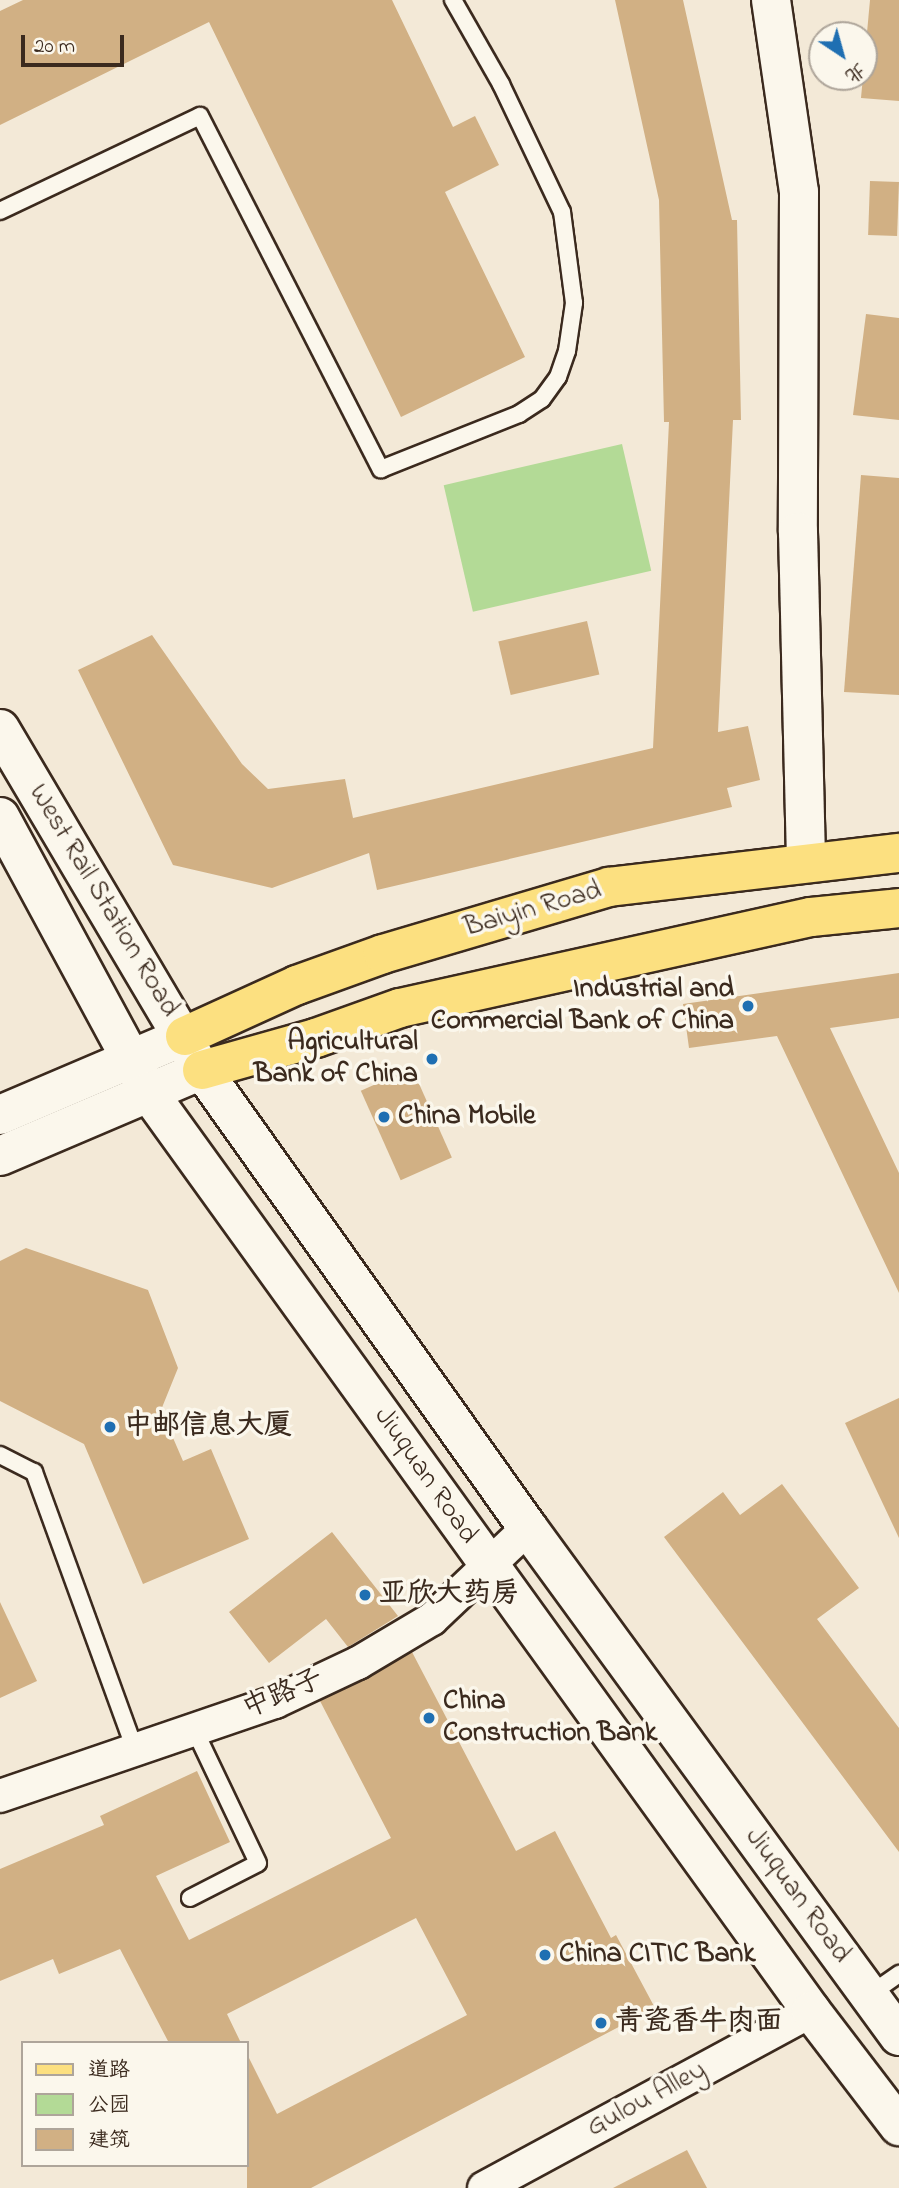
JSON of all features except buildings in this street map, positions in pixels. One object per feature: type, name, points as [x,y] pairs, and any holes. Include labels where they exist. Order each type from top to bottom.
[{"type":"main road","points":[[771,0],[799,192],[798,532],[806,860]]},
{"type":"main road","name":"West Rail Station Road","points":[[0,729],[185,1037]]},
{"type":"main road","name":"West Rail Station Road","points":[[0,817],[131,1059]]},
{"type":"main road","name":"Baiyin Road","points":[[185,1037],[298,985],[383,954],[608,887],[806,860],[899,853]]},
{"type":"main road","points":[[0,1156],[202,1070],[316,1038],[400,1008],[811,918],[899,908]]},
{"type":"main road","points":[[0,1115],[185,1037]]},
{"type":"main road","name":"Jiuquan Road","points":[[185,1037],[202,1070],[528,1528],[884,1984],[899,2036]]},
{"type":"main road","name":"Jiuquan Road","points":[[131,1059],[149,1093],[487,1564],[811,2011],[899,2126]]},
{"type":"street","name":"中路子","points":[[0,1796],[275,1702],[358,1663],[432,1619],[528,1528]]},
{"type":"street","name":"Gulou Alley","points":[[484,2188],[811,2011]]},
{"type":"lane","points":[[0,211],[200,116],[381,469],[519,414],[542,399],[558,377],[567,351],[574,303],[562,212],[501,84],[453,0]]},
{"type":"lane","points":[[0,1455],[34,1472],[135,1749]]},
{"type":"lane","points":[[190,1898],[258,1863],[194,1729]]},
{"type":"green space","points":[[622,444],[651,571],[473,612],[444,485]]},
{"type":"place","name":"Industrial and Commercial Bank of China","points":[[748,1006]]},
{"type":"place","name":"Agricultural Bank of China","points":[[432,1059]]},
{"type":"place","name":"China Mobile","points":[[384,1117]]},
{"type":"place","name":"中邮信息大厦","points":[[110,1427]]},
{"type":"place","name":"亚欣大药房","points":[[365,1595]]},
{"type":"place","name":"China Construction Bank","points":[[429,1718]]},
{"type":"place","name":"China CITIC Bank","points":[[545,1955]]},
{"type":"place","name":"青瓷香牛肉面","points":[[601,2023]]}]
